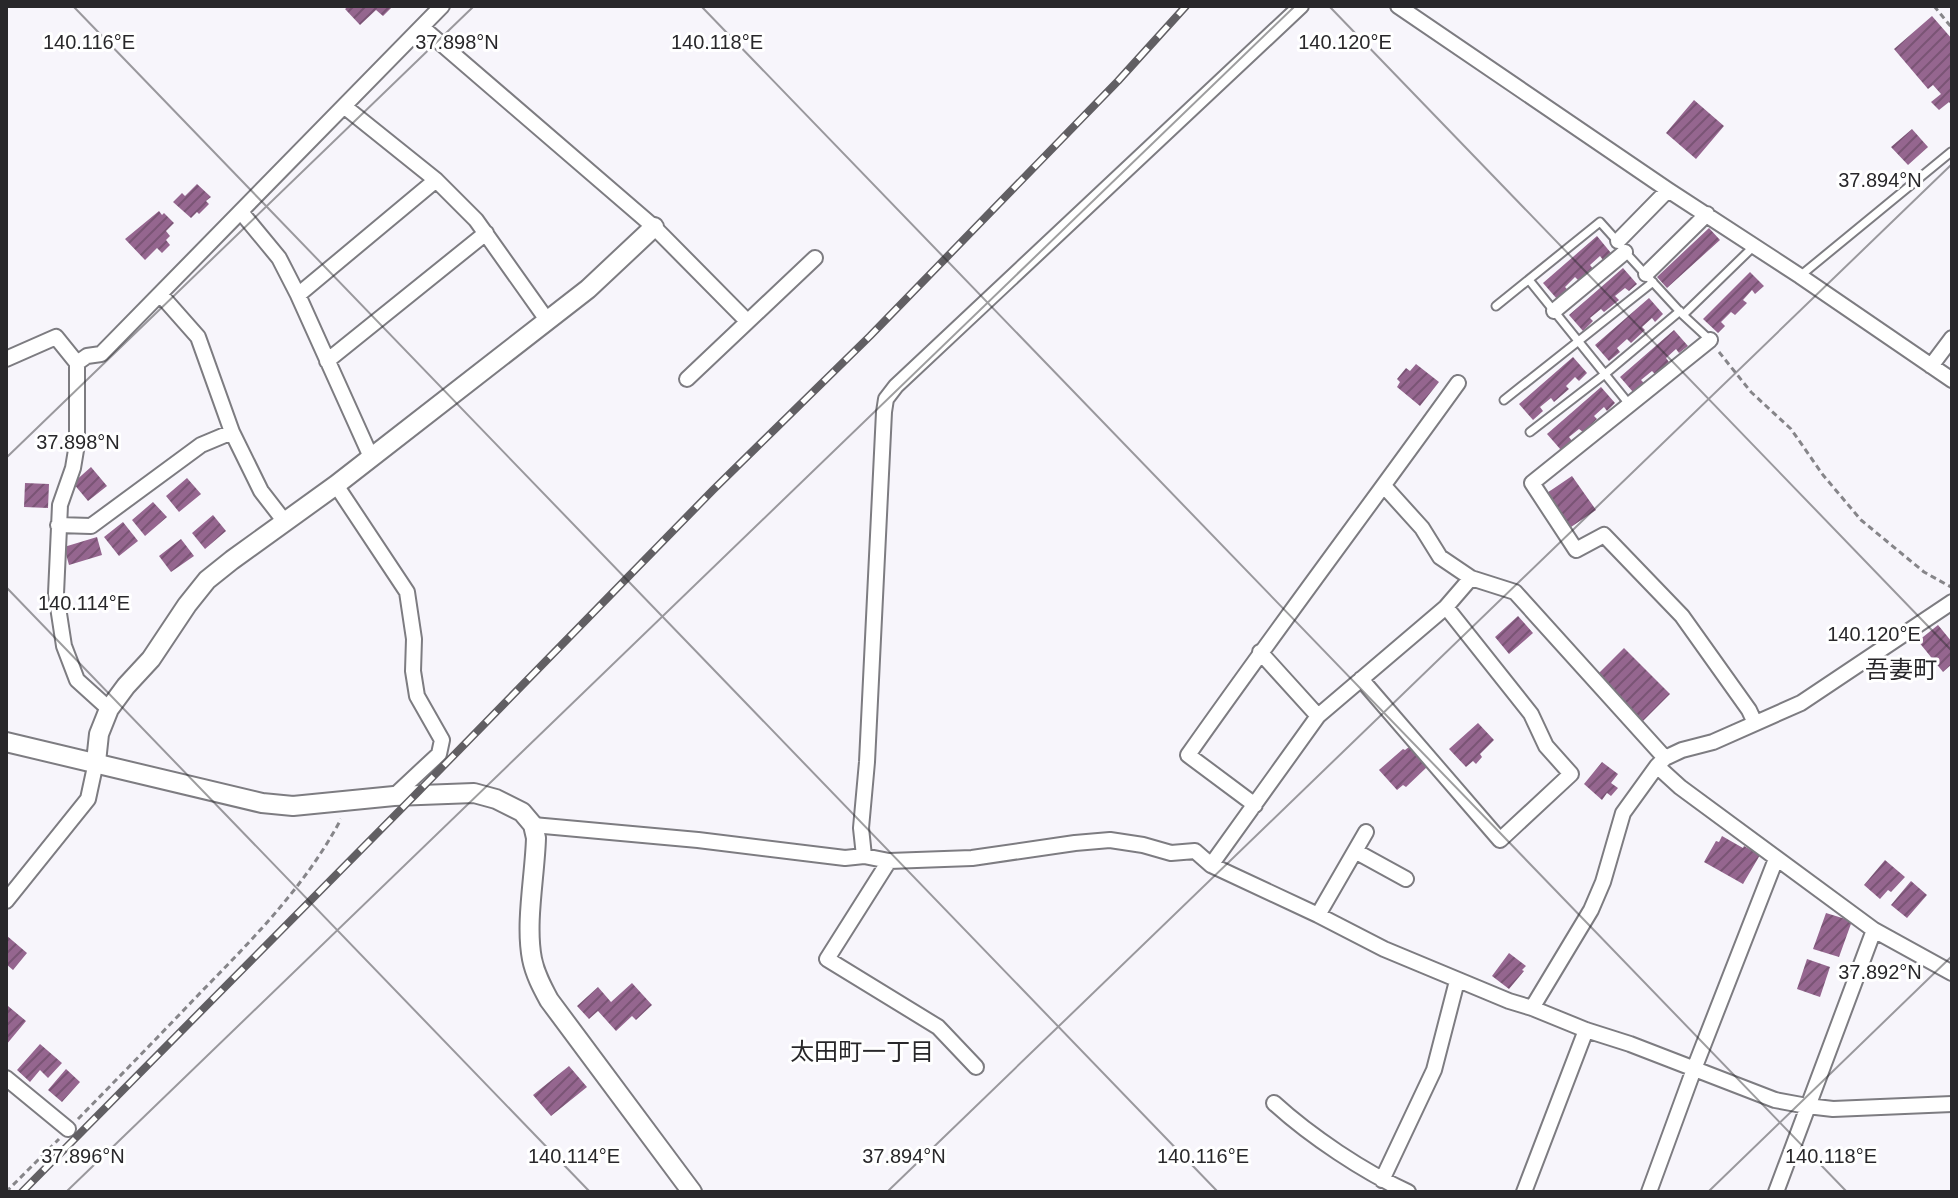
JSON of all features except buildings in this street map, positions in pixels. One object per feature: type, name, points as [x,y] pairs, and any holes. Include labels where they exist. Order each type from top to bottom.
[{"type":"street","points":[[864,856],[861,828],[886,399],[896,386],[1301,6]]},
{"type":"street","points":[[1398,6],[1952,380]]},
{"type":"street","points":[[77,363],[87,356],[101,354],[423,28],[438,7]]},
{"type":"street","points":[[423,28],[654,227],[747,321]]},
{"type":"street","points":[[345,107],[436,180],[476,220],[547,320]]},
{"type":"street","points":[[298,295],[436,180]]},
{"type":"street","points":[[1554,311],[1621,246],[1668,190]]},
{"type":"street","points":[[241,212],[279,258],[371,457]]},
{"type":"street","points":[[1650,278],[1707,214]]},
{"type":"street","points":[[6,901],[88,799],[99,734],[109,709],[151,659],[207,580],[336,485],[588,289],[654,227]]},
{"type":"street","points":[[327,361],[486,233]]},
{"type":"street","points":[[687,379],[815,258]]},
{"type":"street","points":[[160,294],[198,337],[232,432],[261,491],[285,522]]},
{"type":"street","points":[[6,359],[56,337],[77,363],[77,444],[73,468],[60,505],[56,594],[64,646],[77,680],[109,709]]},
{"type":"street","points":[[1931,366],[1952,338]]},
{"type":"street","points":[[1710,340],[1532,483],[1576,550],[1604,535],[1682,616],[1755,723]]},
{"type":"street","points":[[1255,805],[1188,755],[1458,383]]},
{"type":"street","points":[[58,525],[91,526],[201,445],[232,432]]},
{"type":"street","points":[[336,485],[407,592],[414,639],[413,671],[417,696],[442,740],[439,754],[394,796]]},
{"type":"street","points":[[1384,486],[1422,528],[1440,557],[1471,578],[1515,592],[1680,787],[1874,930],[1952,973]]},
{"type":"street","points":[[1211,865],[1318,716],[1446,607],[1471,578]]},
{"type":"street","points":[[1532,1008],[1597,896],[1623,813],[1661,762],[1682,750],[1713,742],[1801,703],[1952,602]]},
{"type":"street","points":[[1361,679],[1500,840],[1571,774],[1546,746],[1531,714],[1446,607]]},
{"type":"street","points":[[1260,652],[1318,716]]},
{"type":"street","points":[[6,742],[262,803],[293,806],[394,796],[474,793],[496,799],[522,812],[533,825],[535,853],[530,936],[537,978],[549,1000],[692,1192]]},
{"type":"street","points":[[533,825],[698,840],[845,858],[864,856],[889,861],[972,858],[1110,840],[1171,853],[1195,851],[1211,865],[1457,981],[1775,1100],[1833,1109],[1952,1104]]},
{"type":"street","points":[[1318,915],[1366,832]]},
{"type":"street","points":[[1355,851],[1406,879]]},
{"type":"street","points":[[1649,1192],[1776,859]]},
{"type":"street","points":[[889,861],[827,959],[938,1027],[976,1067]]},
{"type":"street","points":[[1776,1192],[1874,930]]},
{"type":"street","points":[[1382,1180],[1434,1070],[1457,981]]},
{"type":"street","points":[[1524,1192],[1586,1030]]},
{"type":"street","points":[[7,1081],[68,1129]]},
{"type":"street","points":[[1274,1103],[1294,1122],[1382,1180],[1408,1192]]},
{"type":"lane","points":[[1800,276],[1951,152]]},
{"type":"lane","points":[[1496,306],[1600,222],[1681,313],[1710,340]]},
{"type":"lane","points":[[1530,432],[1681,313],[1754,246]]},
{"type":"lane","points":[[1504,400],[1579,342],[1650,278]]},
{"type":"lane","points":[[1529,280],[1629,404]]},
{"type":"path","points":[[1934,6],[1952,28]]},
{"type":"path","points":[[1710,340],[1751,392],[1791,429],[1823,475],[1861,520],[1924,572],[1952,588]]},
{"type":"path","points":[[6,1192],[257,935],[322,852],[350,802]]},
{"type":"railway","points":[[22,1192],[713,490],[870,336],[1118,81],[1186,6]]},
{"type":"district","name":"吾妻町","points":[[1901,669]]},
{"type":"district","name":"太田町一丁目","points":[[862,1051]]}]
